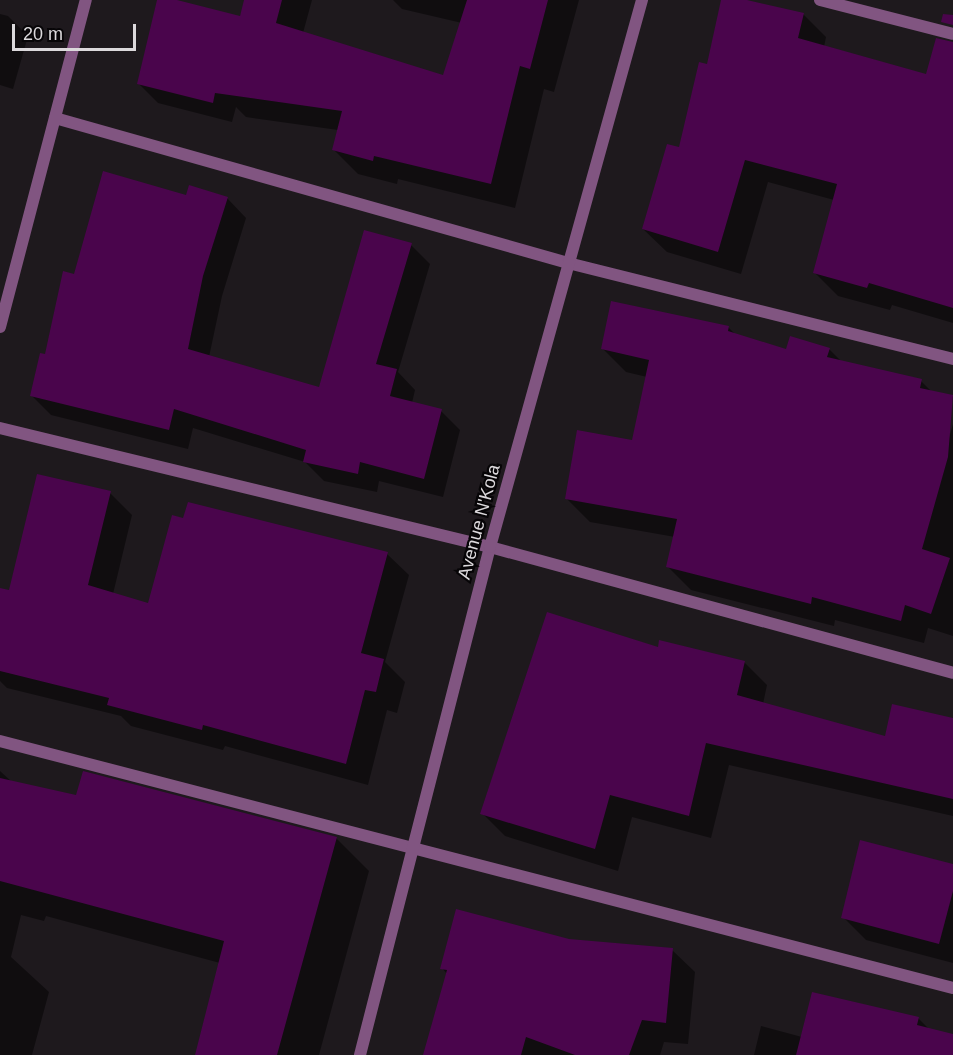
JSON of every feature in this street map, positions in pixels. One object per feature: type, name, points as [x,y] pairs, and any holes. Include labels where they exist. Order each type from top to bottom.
[{"type":"street","points":[[0,327],[86,0]]},
{"type":"street","name":"Avenue N'Kola","points":[[360,1055],[415,850],[490,547],[642,0]]},
{"type":"street","points":[[820,0],[953,34]]},
{"type":"street","points":[[55,118],[568,263],[953,359]]},
{"type":"street","points":[[0,428],[490,547],[953,673]]},
{"type":"street","points":[[0,741],[953,988]]},
{"type":"building","points":[[157,0],[177,0],[240,16],[244,0],[282,0],[276,23],[443,75],[467,0],[548,0],[530,69],[520,66],[491,184],[374,156],[373,161],[332,150],[342,111],[215,93],[213,103],[137,84]]},
{"type":"building","points":[[721,0],[747,0],[804,13],[798,38],[926,74],[936,38],[953,42],[953,308],[869,283],[867,288],[813,273],[837,184],[745,160],[718,252],[642,229],[667,144],[679,147],[699,62],[707,64]]},
{"type":"building","points":[[943,14],[953,15],[953,25],[941,22]]},
{"type":"building","points":[[103,171],[186,195],[189,185],[228,197],[203,276],[188,349],[319,387],[364,230],[412,243],[376,364],[397,369],[390,396],[442,409],[424,479],[360,462],[358,474],[303,462],[306,450],[174,409],[169,430],[30,396],[40,353],[45,354],[63,271],[74,274]]},
{"type":"building","points":[[611,301],[729,326],[728,331],[786,349],[790,336],[830,348],[827,357],[922,379],[920,388],[953,395],[948,457],[922,549],[950,558],[931,614],[905,605],[901,621],[812,597],[811,604],[666,567],[677,519],[565,499],[577,430],[632,440],[649,360],[601,349]]},
{"type":"building","points":[[37,474],[111,491],[88,585],[148,603],[172,515],[183,518],[188,502],[388,552],[361,653],[384,659],[376,692],[365,690],[346,764],[203,725],[202,730],[107,705],[109,698],[0,671],[0,588],[9,590]]},
{"type":"building","points":[[547,612],[658,647],[659,640],[745,661],[737,695],[885,736],[892,704],[953,718],[953,799],[706,743],[689,816],[610,795],[595,849],[480,814]]},
{"type":"building","points":[[83,771],[337,837],[277,1055],[195,1055],[224,941],[0,881],[0,778],[76,795]]},
{"type":"building","points":[[860,840],[953,864],[953,891],[939,944],[841,918]]},
{"type":"building","points":[[456,909],[569,939],[673,948],[666,1023],[642,1020],[629,1055],[575,1055],[526,1037],[521,1055],[423,1055],[447,970],[440,969]]},
{"type":"building","points":[[812,992],[919,1017],[917,1025],[953,1034],[953,1055],[796,1055]]}]
